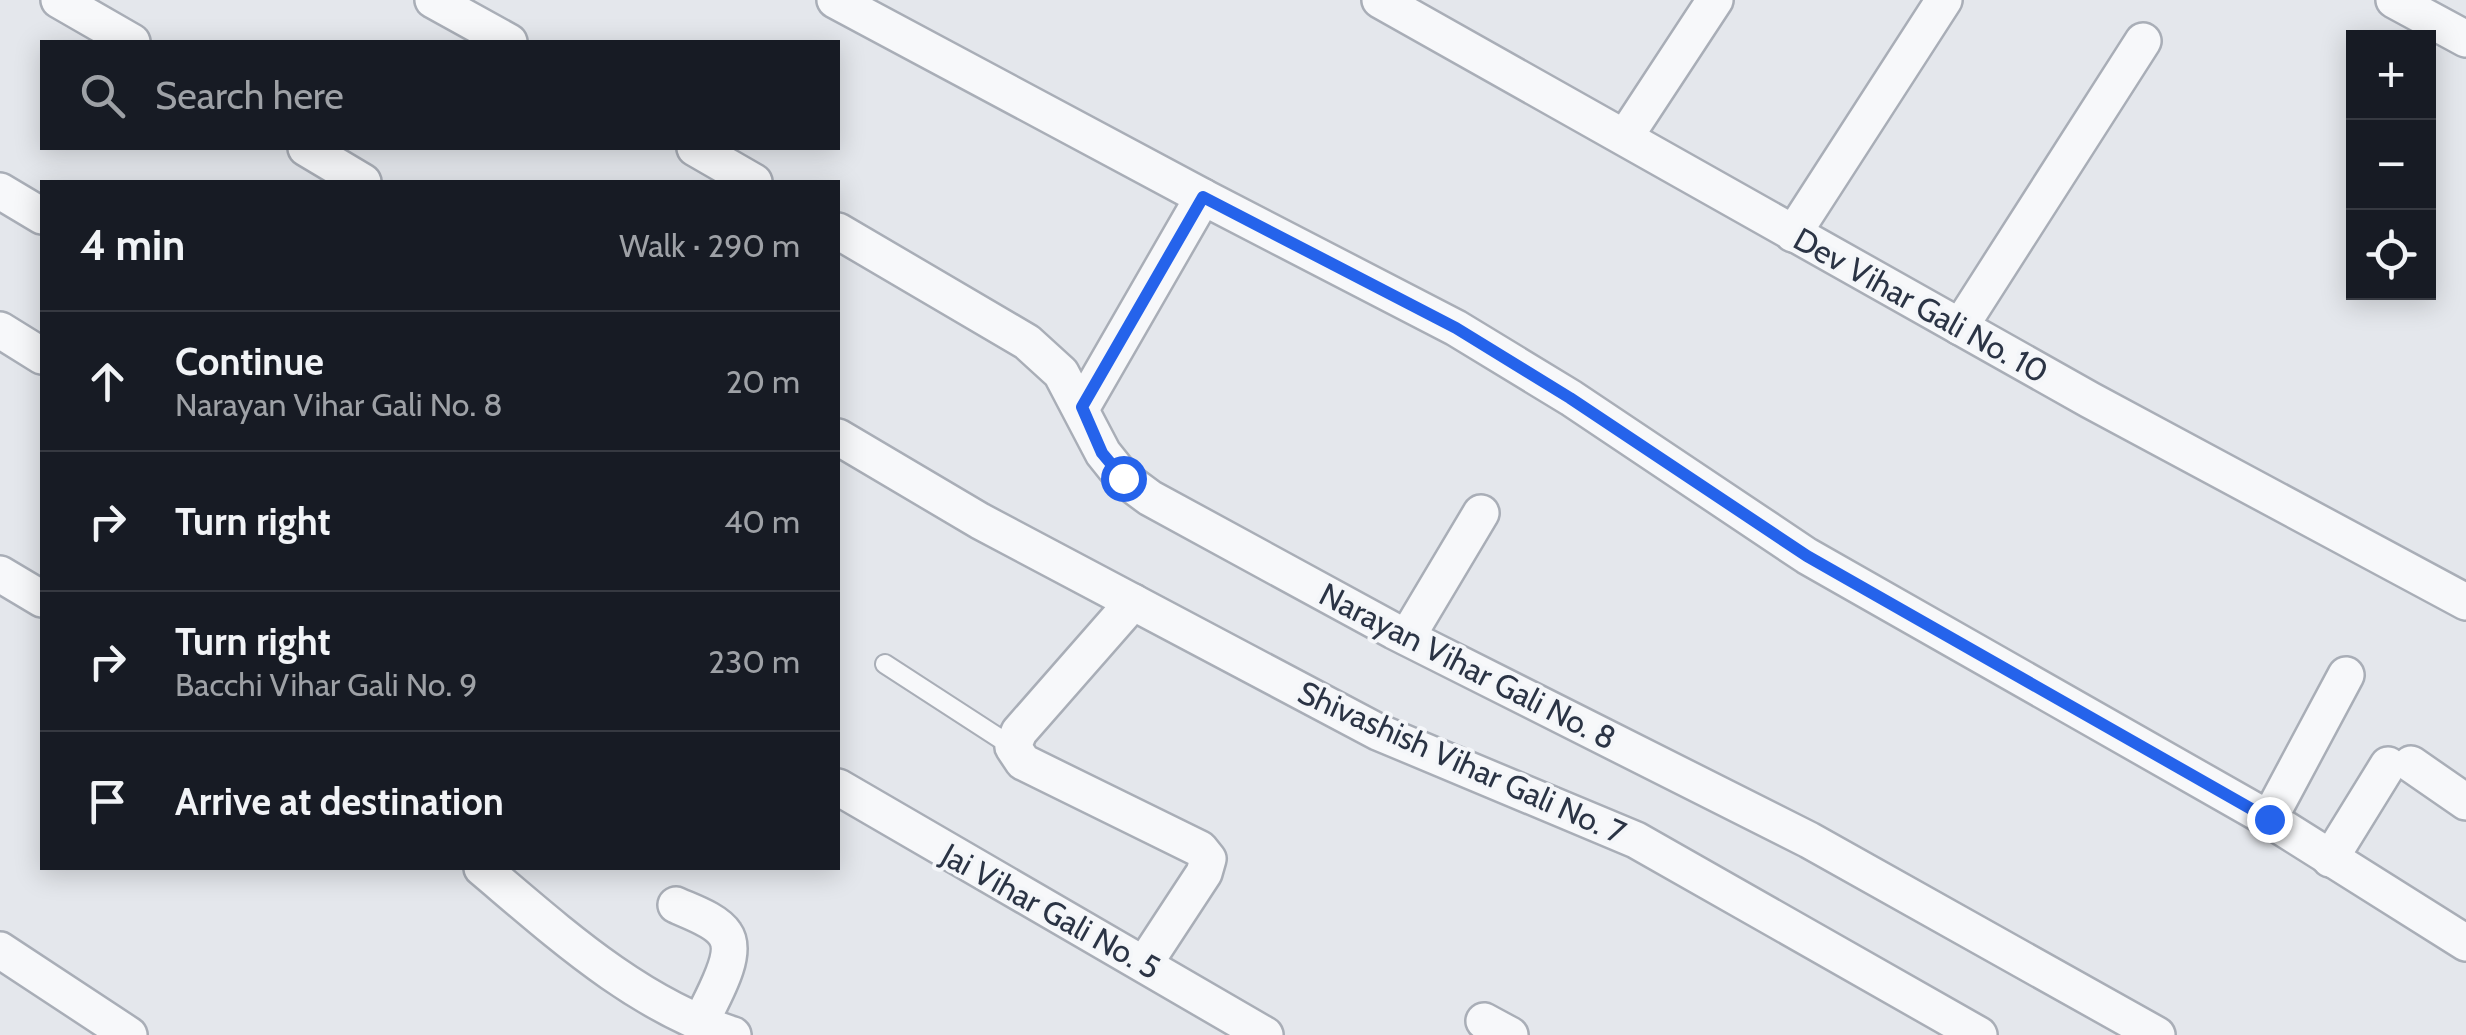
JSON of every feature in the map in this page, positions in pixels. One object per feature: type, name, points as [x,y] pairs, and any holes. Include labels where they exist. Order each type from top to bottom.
[{"type":"street","points":[[59,0],[129,40]]},
{"type":"street","points":[[434,0],[505,40]]},
{"type":"street","points":[[834,0],[1456,328],[1570,398],[1807,556],[2269,819],[2466,943]]},
{"type":"street","name":"Dev Vihar Gali No. 10","points":[[1380,0],[1960,327],[2466,602]]},
{"type":"street","points":[[1625,137],[1714,0]]},
{"type":"street","points":[[1794,234],[1944,0]]},
{"type":"street","points":[[2394,0],[2466,39]]},
{"type":"street","points":[[1960,327],[2143,41]]},
{"type":"street","points":[[309,150],[360,180]]},
{"type":"street","points":[[698,150],[750,180]]},
{"type":"street","points":[[0,190],[40,215]]},
{"type":"street","points":[[1082,407],[1203,197]]},
{"type":"street","name":"Narayan Vihar Gali No. 8","points":[[840,232],[1027,342],[1061,373],[1082,407],[1102,453],[1123,478],[1150,498],[1406,636],[1809,840],[2157,1035]]},
{"type":"street","points":[[0,330],[40,355]]},
{"type":"street","name":"Shivashish Vihar Gali No. 7","points":[[840,438],[980,521],[1378,732],[1636,840],[1980,1035]]},
{"type":"street","points":[[1406,636],[1482,513]]},
{"type":"street","points":[[0,574],[40,598]]},
{"type":"street","points":[[1133,602],[1019,732],[1013,747],[1024,762],[1200,849],[1208,858],[1204,873],[1145,963]]},
{"type":"street","points":[[2269,819],[2346,675]]},
{"type":"street","points":[[2330,858],[2400,764],[2466,802]]},
{"type":"street","name":"Jai Vihar Gali No. 5","points":[[840,788],[1265,1035]]},
{"type":"street","points":[[484,870],[560,934],[652,1000],[716,1030],[730,951],[728,936],[676,904]]},
{"type":"street","points":[[0,950],[129,1035]]},
{"type":"lane","points":[[885,664],[1013,747]]},
{"type":"route","points":[[1123,478],[1102,453],[1082,407],[1203,197],[1456,328],[1570,398],[1807,556],[2269,819]]}]
